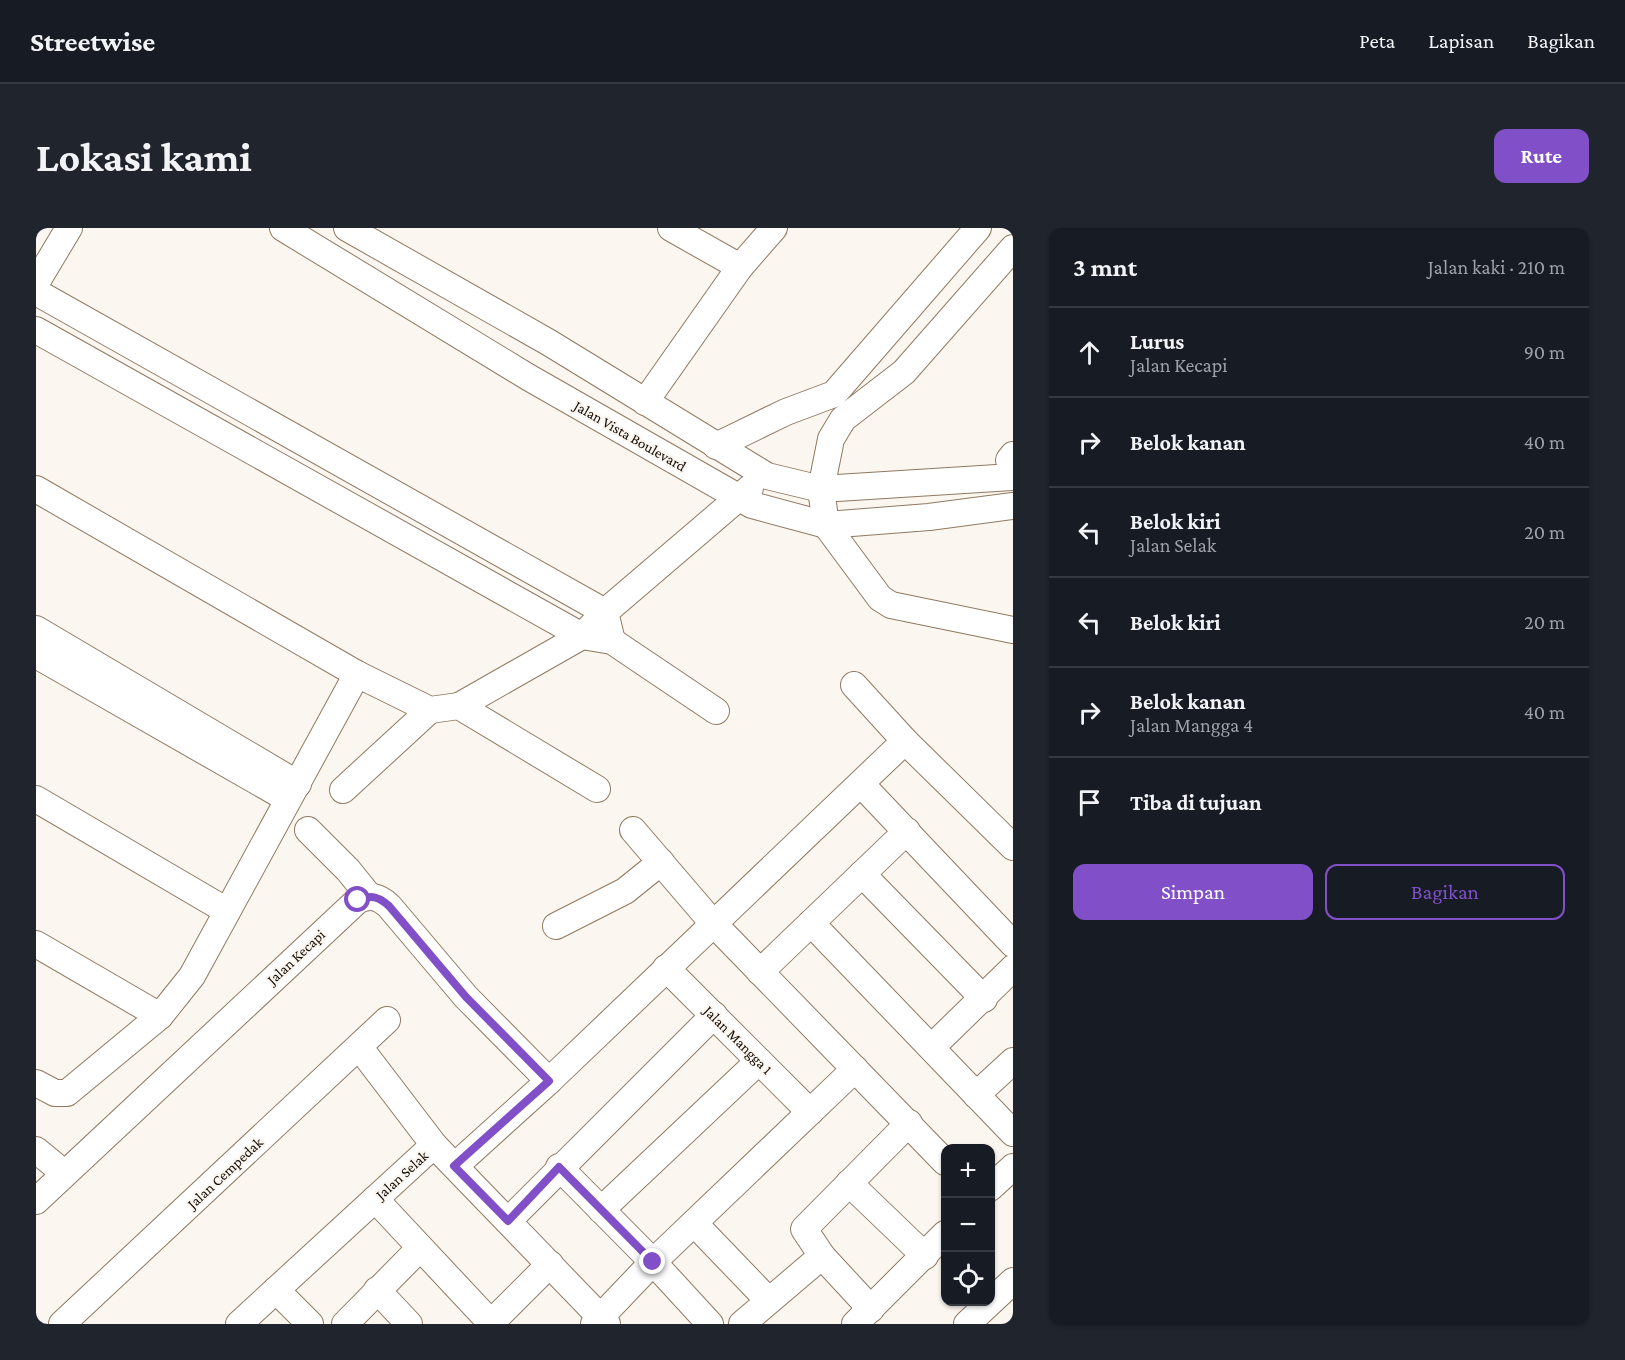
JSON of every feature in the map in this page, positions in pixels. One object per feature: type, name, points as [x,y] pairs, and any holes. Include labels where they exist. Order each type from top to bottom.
[{"type":"street","points":[[36,283],[69,228]]},
{"type":"street","name":"Jalan Vista Boulevard","points":[[283,228],[528,377],[752,506],[826,525],[929,517],[1013,506]]},
{"type":"street","points":[[347,228],[548,342],[767,476],[821,489],[1012,464]]},
{"type":"street","points":[[671,228],[740,267]]},
{"type":"street","points":[[645,402],[740,267],[774,228]]},
{"type":"street","points":[[716,446],[786,412],[834,394],[978,228]]},
{"type":"street","points":[[1013,248],[904,372],[843,419],[831,439],[821,489],[826,525],[880,598],[891,605],[1013,630]]},
{"type":"street","points":[[36,292],[605,612],[612,640]]},
{"type":"street","points":[[36,330],[582,636],[612,640],[716,711]]},
{"type":"street","points":[[203,423],[219,395]]},
{"type":"street","points":[[36,489],[357,674],[430,710],[459,706],[582,636],[605,612],[737,498],[767,476]]},
{"type":"street","points":[[382,524],[399,497]]},
{"type":"street","points":[[36,629],[293,792]]},
{"type":"street","points":[[36,655],[293,792]]},
{"type":"street","points":[[36,1083],[55,1093],[67,1093],[160,1016],[192,976],[357,674]]},
{"type":"street","points":[[854,685],[905,741],[1013,847]]},
{"type":"street","points":[[459,706],[597,789]]},
{"type":"street","points":[[343,790],[430,710]]},
{"type":"street","points":[[454,1166],[549,1081],[712,922],[905,741]]},
{"type":"street","points":[[861,784],[1013,944]]},
{"type":"street","points":[[36,799],[227,911]]},
{"type":"street","points":[[308,830],[348,870],[369,896],[380,898],[389,906],[466,997],[549,1081]]},
{"type":"street","points":[[633,830],[712,922],[941,1158]]},
{"type":"street","points":[[760,972],[907,831]]},
{"type":"street","points":[[556,926],[625,891],[661,862]]},
{"type":"street","points":[[862,874],[984,999]]},
{"type":"street","name":"Jalan Kecapi","points":[[36,1201],[358,900],[369,896]]},
{"type":"street","points":[[811,922],[1013,1132]]},
{"type":"street","points":[[36,944],[160,1016]]},
{"type":"street","name":"Jalan Mangga 1","points":[[666,968],[810,1112]]},
{"type":"street","points":[[932,1047],[984,999],[1013,968]]},
{"type":"street","points":[[508,1221],[559,1167],[714,1015]]},
{"type":"street","name":"Jalan Cempedak","points":[[62,1324],[360,1048],[387,1020]]},
{"type":"street","points":[[360,1048],[434,1145]]},
{"type":"street","points":[[601,1210],[759,1061]]},
{"type":"street","points":[[976,1095],[1013,1061]]},
{"type":"street","points":[[601,1322],[653,1262],[855,1069]]},
{"type":"street","points":[[909,1124],[804,1229],[863,1316],[941,1238]]},
{"type":"street","name":"Jalan Selak","points":[[239,1324],[434,1145],[549,1264],[601,1322]]},
{"type":"street","points":[[36,1150],[64,1173]]},
{"type":"street","points":[[559,1167],[653,1262],[710,1324]]},
{"type":"street","points":[[995,1183],[1013,1167]]},
{"type":"street","points":[[849,1183],[925,1256]]},
{"type":"street","points":[[375,1199],[491,1324],[549,1264]]},
{"type":"street","points":[[694,1223],[768,1300]]},
{"type":"street","points":[[345,1324],[420,1248]]},
{"type":"street","points":[[742,1324],[822,1256]]},
{"type":"street","points":[[968,1324],[1013,1281]]},
{"type":"street","points":[[276,1290],[310,1324]]},
{"type":"street","points":[[377,1290],[409,1324]]},
{"type":"route","points":[[358,900],[369,896],[380,898],[389,906],[466,997],[549,1081],[454,1166],[508,1221],[559,1167],[653,1262]]}]
